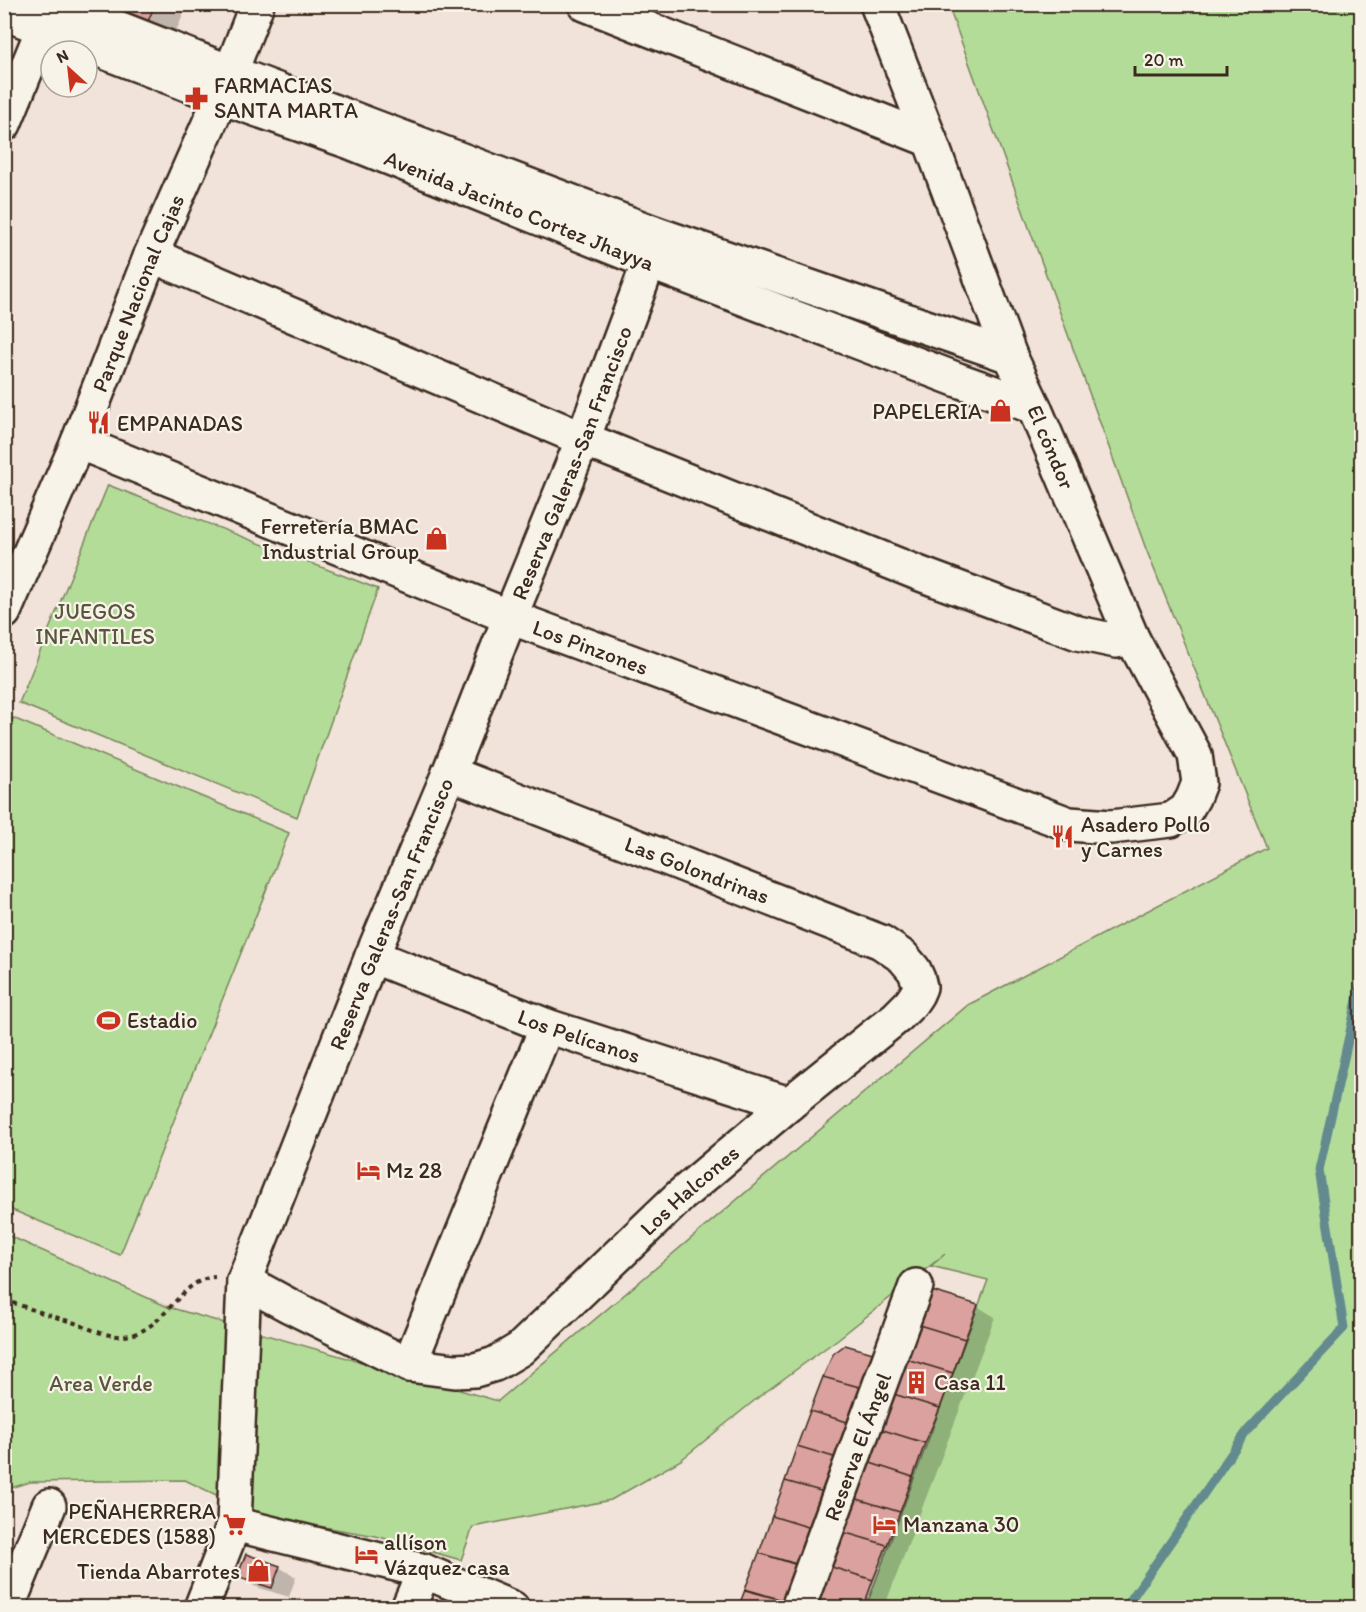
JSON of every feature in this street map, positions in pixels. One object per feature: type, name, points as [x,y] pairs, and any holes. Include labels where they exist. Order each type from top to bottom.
[{"type":"street","name":"Parque Nacional Cajas","points":[[4,612],[78,442],[151,255],[226,85],[257,4]]},
{"type":"street","points":[[585,4],[930,140]]},
{"type":"street","name":"El cóndor","points":[[877,4],[1010,356],[1132,638],[1195,755],[1199,783],[1186,810],[1171,820],[1111,827]]},
{"type":"street","name":"Avenida Jacinto Cortez Jhayya","points":[[4,13],[52,13],[226,85],[651,248],[958,380],[1034,407]]},
{"type":"street","points":[[4,124],[52,13]]},
{"type":"street","name":"Avenida Jacinto Cortez Jhayya","points":[[651,248],[1010,356]]},
{"type":"street","name":"Reserva Galeras-San Francisco","points":[[201,1608],[234,1524],[244,1281],[372,956],[449,773],[583,439],[651,248]]},
{"type":"street","points":[[151,255],[583,439],[918,573],[1078,633],[1116,641],[1132,638]]},
{"type":"street","name":"Los Pinzones","points":[[78,442],[510,617],[1069,824],[1111,827]]},
{"type":"street","name":"Las Golondrinas","points":[[449,773],[881,942],[903,957],[914,970],[920,987],[917,994]]},
{"type":"street","name":"Los Pelícanos","points":[[372,956],[547,1026],[789,1104]]},
{"type":"street","name":"Los Halcones","points":[[244,1281],[409,1365],[455,1371],[475,1370],[495,1364],[520,1349],[680,1196],[897,1017],[917,994]]},
{"type":"street","points":[[409,1365],[547,1026]]},
{"type":"street","name":"Reserva El Ángel","points":[[798,1608],[916,1286]]},
{"type":"street","points":[[7,1608],[49,1506]]},
{"type":"street","points":[[234,1524],[424,1571],[512,1608]]},
{"type":"street","points":[[408,1608],[424,1571]]},
{"type":"path","points":[[4,1300],[105,1334],[124,1336],[155,1323],[198,1281],[215,1277],[244,1281]]},
{"type":"green space","name":"Area Verde","points":[[948,5],[1361,5],[1361,1607],[866,1607],[988,1280],[931,1266],[945,1254],[838,1339],[760,1396],[681,1460],[611,1500],[473,1527],[461,1560],[376,1536],[260,1516],[185,1480],[30,1482],[5,1490],[5,1234],[168,1307],[498,1401],[968,1005],[1267,848],[1146,549]]},
{"type":"green space","name":"JUEGOS INFANTILES","points":[[108,485],[378,589],[297,817],[19,703]]},
{"type":"green space","name":"Estadio","points":[[13,718],[289,833],[120,1255],[5,1207],[4,738]]},
{"type":"building","points":[[101,4],[155,4],[147,24]]},
{"type":"building","points":[[919,1287],[978,1305],[965,1339],[906,1321]]},
{"type":"building","points":[[906,1321],[965,1339],[953,1373],[893,1355]]},
{"type":"building","points":[[845,1345],[887,1357],[874,1391],[823,1377],[833,1354]]},
{"type":"building","name":"Casa 11","points":[[893,1355],[953,1373],[940,1408],[880,1390]]},
{"type":"building","points":[[823,1377],[874,1391],[861,1426],[810,1411]]},
{"type":"building","points":[[880,1390],[940,1408],[925,1443],[867,1425]]},
{"type":"building","points":[[810,1411],[861,1426],[847,1461],[797,1446]]},
{"type":"building","points":[[867,1425],[925,1443],[913,1477],[855,1458]]},
{"type":"building","points":[[797,1446],[847,1461],[835,1495],[785,1481]]},
{"type":"building","points":[[855,1458],[913,1477],[900,1512],[841,1494]]},
{"type":"building","points":[[785,1481],[835,1495],[821,1531],[772,1516]]},
{"type":"building","points":[[841,1494],[900,1512],[887,1545],[829,1528]]},
{"type":"building","points":[[772,1516],[821,1531],[807,1567],[759,1553]]},
{"type":"building","points":[[829,1528],[887,1545],[873,1580],[816,1562]]},
{"type":"building","points":[[759,1553],[807,1568],[793,1603],[745,1589]]},
{"type":"building","name":"Tienda Abarrotes","points":[[246,1554],[280,1566],[272,1588],[237,1577]]},
{"type":"building","points":[[816,1562],[873,1580],[863,1608],[837,1608],[803,1597]]},
{"type":"building","points":[[745,1590],[793,1603],[792,1608],[738,1608]]},
{"type":"building","points":[[803,1597],[837,1608],[799,1608]]},
{"type":"waterway","points":[[1125,1608],[1247,1431],[1344,1328],[1319,1170],[1362,978]]},
{"type":"place","name":"FARMACIAS SANTA MARTA","points":[[196,98]]},
{"type":"place","name":"PAPELERIA","points":[[1000,411]]},
{"type":"place","name":"EMPANADAS","points":[[99,423]]},
{"type":"place","name":"Ferretería BMAC Industrial Group","points":[[437,539]]},
{"type":"place","name":"Asadero Pollo y Carnes","points":[[1063,837]]},
{"type":"place","name":"Estadio","points":[[109,1020]]},
{"type":"place","name":"Mz 28","points":[[368,1170]]},
{"type":"place","name":"Casa 11","points":[[916,1382]]},
{"type":"place","name":"PEÑAHERRERA MERCEDES (1588)","points":[[234,1524]]},
{"type":"place","name":"Manzana 30","points":[[885,1524]]},
{"type":"place","name":"allíson Vázquez casa","points":[[366,1555]]},
{"type":"place","name":"Tienda Abarrotes","points":[[258,1571]]}]
